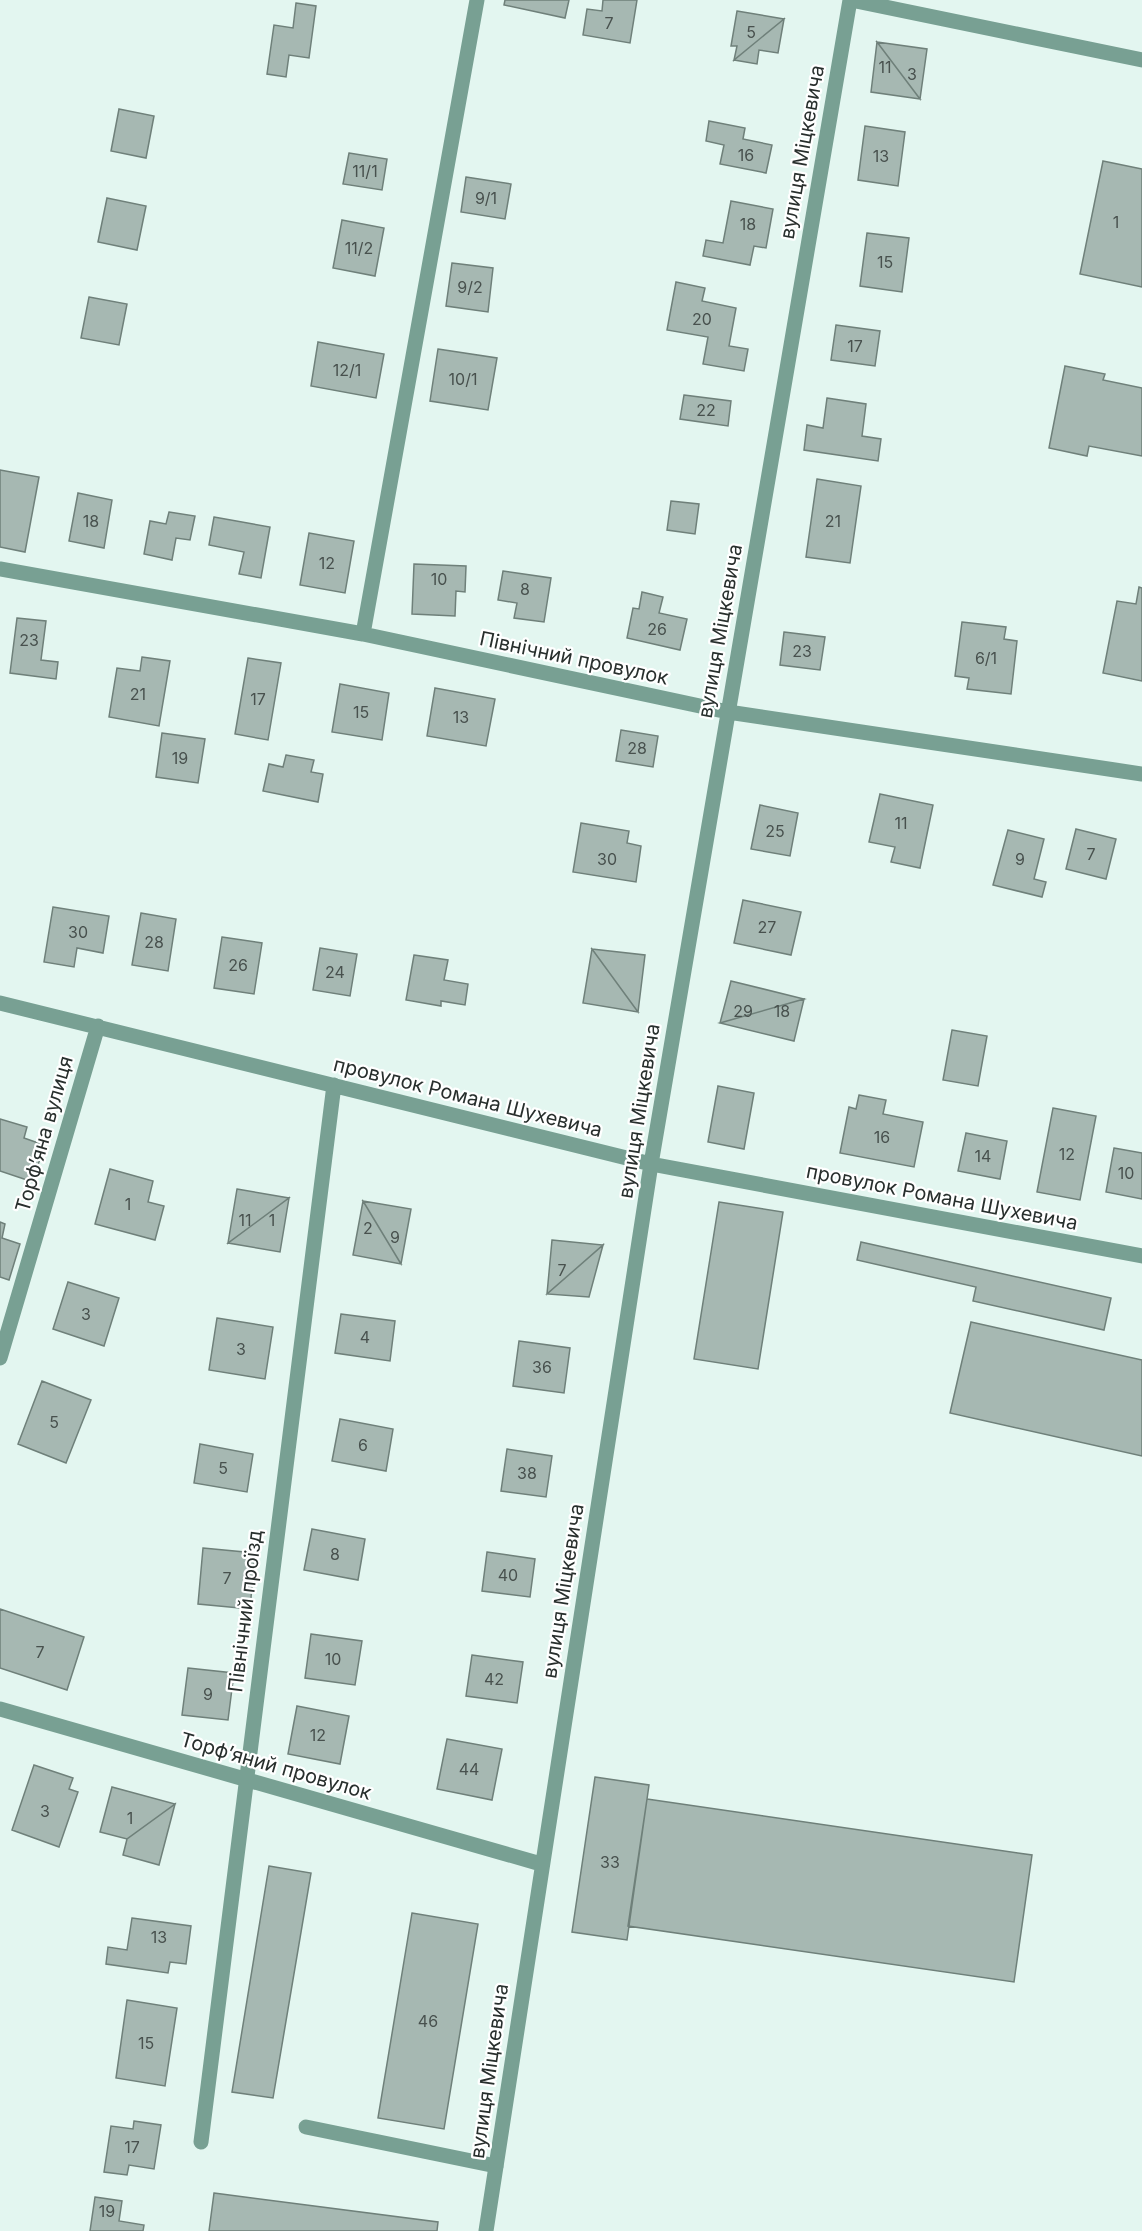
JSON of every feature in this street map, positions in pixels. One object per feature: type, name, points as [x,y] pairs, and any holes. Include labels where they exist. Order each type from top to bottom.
[{"type":"street","points":[[363,634],[477,0]]},
{"type":"street","points":[[850,0],[1142,60]]},
{"type":"street","name":"вулиця Міцкевича","points":[[486,2231],[651,1164],[850,0]]},
{"type":"street","name":"Північний провулок","points":[[0,569],[363,634],[728,712],[1142,774]]},
{"type":"street","name":"провулок Романа Шухевича","points":[[0,1003],[4,1006],[98,1026],[651,1164],[1142,1256]]},
{"type":"street","name":"Торфʼяна вулиця","points":[[0,1358],[98,1026]]},
{"type":"street","name":"Північний проїзд","points":[[201,2142],[334,1085]]},
{"type":"street","name":"Торфʼяний провулок","points":[[0,1709],[541,1864]]},
{"type":"street","points":[[306,2127],[496,2166]]},
{"type":"building","points":[[505,0],[569,0],[565,18],[504,5]]},
{"type":"building","points":[[603,0],[637,0],[630,43],[583,35],[587,9],[602,11]]},
{"type":"building","points":[[296,3],[316,6],[309,58],[289,55],[286,77],[267,74],[274,25],[293,28]]},
{"type":"building","points":[[737,11],[784,19],[734,60],[737,46],[731,46]]},
{"type":"building","points":[[784,19],[778,53],[759,50],[757,64],[734,60]]},
{"type":"building","points":[[877,42],[920,99],[871,92]]},
{"type":"building","points":[[877,42],[927,49],[920,99]]},
{"type":"building","points":[[119,109],[154,116],[146,158],[111,151]]},
{"type":"building","points":[[709,121],[745,128],[743,139],[772,145],[766,173],[720,164],[724,145],[706,141]]},
{"type":"building","points":[[865,126],[905,132],[898,186],[858,180]]},
{"type":"building","points":[[349,153],[387,159],[382,190],[343,184]]},
{"type":"building","points":[[1103,161],[1142,169],[1142,287],[1080,274]]},
{"type":"building","points":[[466,177],[511,184],[505,219],[461,212]]},
{"type":"building","points":[[107,198],[146,206],[137,250],[98,242]]},
{"type":"building","points":[[731,201],[773,209],[766,248],[754,246],[750,265],[703,256],[706,240],[723,243]]},
{"type":"building","points":[[342,220],[384,228],[375,276],[333,268]]},
{"type":"building","points":[[867,233],[909,238],[902,292],[860,286]]},
{"type":"building","points":[[452,263],[493,268],[488,312],[446,306]]},
{"type":"building","points":[[676,282],[705,288],[702,301],[736,308],[729,346],[748,349],[744,371],[703,364],[708,337],[667,330]]},
{"type":"building","points":[[89,297],[127,304],[119,345],[81,338]]},
{"type":"building","points":[[836,325],[880,331],[875,366],[831,360]]},
{"type":"building","points":[[318,342],[384,354],[376,398],[311,386]]},
{"type":"building","points":[[438,349],[497,358],[488,410],[430,401]]},
{"type":"building","points":[[1065,366],[1105,374],[1103,380],[1142,388],[1142,456],[1089,446],[1087,456],[1049,448]]},
{"type":"building","points":[[684,395],[731,401],[728,426],[680,419]]},
{"type":"building","points":[[827,398],[866,404],[862,436],[881,439],[878,461],[804,450],[807,425],[823,428]]},
{"type":"building","points":[[0,470],[39,477],[25,552],[0,547]]},
{"type":"building","points":[[817,479],[861,486],[850,563],[806,557]]},
{"type":"building","points":[[78,493],[112,500],[104,548],[69,541]]},
{"type":"building","points":[[671,501],[699,504],[695,534],[667,530]]},
{"type":"building","points":[[169,512],[195,516],[190,540],[176,538],[172,560],[144,554],[150,521],[166,524]]},
{"type":"building","points":[[214,517],[270,527],[261,578],[239,574],[244,552],[209,545]]},
{"type":"building","points":[[309,533],[354,541],[345,593],[300,585]]},
{"type":"building","points":[[414,564],[466,566],[465,592],[456,591],[455,616],[412,614]]},
{"type":"building","points":[[503,571],[551,578],[544,622],[514,618],[517,603],[498,600]]},
{"type":"building","points":[[1139,587],[1142,588],[1142,681],[1103,673],[1117,601],[1136,604]]},
{"type":"building","points":[[642,592],[663,597],[659,613],[687,619],[680,650],[627,638],[633,608],[639,609]]},
{"type":"building","points":[[17,618],[46,621],[41,660],[58,662],[56,679],[10,673]]},
{"type":"building","points":[[962,622],[1006,627],[1004,639],[1017,641],[1011,694],[967,689],[969,678],[955,676]]},
{"type":"building","points":[[784,632],[825,637],[820,670],[780,665]]},
{"type":"building","points":[[142,657],[170,661],[159,726],[109,717],[117,668],[140,671]]},
{"type":"building","points":[[248,658],[281,663],[268,740],[235,734]]},
{"type":"building","points":[[340,684],[389,693],[382,740],[332,732]]},
{"type":"building","points":[[435,688],[495,699],[486,746],[427,736]]},
{"type":"building","points":[[621,730],[658,736],[653,767],[616,761]]},
{"type":"building","points":[[162,733],[205,739],[198,783],[156,777]]},
{"type":"building","points":[[286,755],[314,760],[311,772],[323,774],[318,802],[263,791],[269,764],[283,767]]},
{"type":"building","points":[[880,794],[933,805],[920,868],[891,862],[895,847],[869,842]]},
{"type":"building","points":[[760,805],[798,813],[790,856],[751,849]]},
{"type":"building","points":[[581,823],[629,831],[627,843],[641,846],[636,882],[573,872]]},
{"type":"building","points":[[1076,829],[1116,839],[1106,879],[1066,869]]},
{"type":"building","points":[[1008,830],[1044,839],[1034,879],[1046,882],[1042,897],[993,885]]},
{"type":"building","points":[[743,900],[801,912],[791,955],[734,943]]},
{"type":"building","points":[[53,907],[109,916],[103,953],[77,948],[74,967],[44,962]]},
{"type":"building","points":[[141,913],[176,919],[168,971],[132,965]]},
{"type":"building","points":[[222,937],[262,943],[254,994],[214,988]]},
{"type":"building","points":[[320,948],[357,954],[350,996],[313,990]]},
{"type":"building","points":[[592,949],[638,1012],[583,1003]]},
{"type":"building","points":[[592,949],[645,955],[638,1012]]},
{"type":"building","points":[[414,955],[448,960],[444,980],[468,984],[465,1005],[441,1001],[441,1006],[406,1000]]},
{"type":"building","points":[[731,981],[804,999],[720,1023]]},
{"type":"building","points":[[804,999],[794,1041],[720,1023]]},
{"type":"building","points":[[952,1030],[987,1036],[978,1086],[943,1080]]},
{"type":"building","points":[[718,1086],[754,1093],[744,1149],[708,1142]]},
{"type":"building","points":[[859,1095],[886,1100],[883,1114],[923,1122],[914,1167],[840,1153],[849,1107],[856,1109]]},
{"type":"building","points":[[1053,1108],[1096,1116],[1080,1200],[1037,1192]]},
{"type":"building","points":[[0,1119],[27,1127],[24,1138],[44,1145],[33,1182],[0,1171]]},
{"type":"building","points":[[966,1133],[1007,1141],[1000,1179],[958,1171]]},
{"type":"building","points":[[1114,1148],[1142,1153],[1142,1199],[1106,1192]]},
{"type":"building","points":[[110,1169],[153,1181],[148,1202],[164,1206],[155,1240],[95,1224]]},
{"type":"building","points":[[237,1189],[289,1198],[228,1243]]},
{"type":"building","points":[[289,1198],[280,1252],[228,1243]]},
{"type":"building","points":[[363,1201],[411,1209],[401,1264]]},
{"type":"building","points":[[363,1201],[401,1264],[353,1255]]},
{"type":"building","points":[[719,1202],[783,1212],[758,1369],[694,1359]]},
{"type":"building","points":[[0,1222],[5,1224],[2,1238],[20,1244],[9,1280],[0,1277]]},
{"type":"building","points":[[552,1240],[603,1245],[547,1294]]},
{"type":"building","points":[[861,1242],[1111,1298],[1104,1330],[973,1301],[976,1287],[857,1260]]},
{"type":"building","points":[[603,1245],[589,1297],[547,1294]]},
{"type":"building","points":[[68,1282],[119,1298],[104,1346],[53,1329]]},
{"type":"building","points":[[341,1314],[395,1321],[390,1361],[335,1353]]},
{"type":"building","points":[[217,1318],[273,1327],[265,1379],[209,1370]]},
{"type":"building","points":[[971,1322],[1142,1360],[1142,1456],[950,1413]]},
{"type":"building","points":[[519,1341],[570,1348],[564,1393],[513,1386]]},
{"type":"building","points":[[42,1381],[91,1400],[66,1463],[18,1444]]},
{"type":"building","points":[[340,1419],[393,1429],[386,1471],[332,1461]]},
{"type":"building","points":[[200,1444],[253,1454],[247,1492],[194,1483]]},
{"type":"building","points":[[507,1449],[552,1456],[546,1497],[501,1491]]},
{"type":"building","points":[[312,1529],[365,1539],[358,1580],[304,1570]]},
{"type":"building","points":[[203,1548],[255,1553],[250,1609],[198,1604]]},
{"type":"building","points":[[487,1552],[535,1559],[530,1597],[482,1591]]},
{"type":"building","points":[[0,1609],[84,1637],[67,1690],[0,1668]]},
{"type":"building","points":[[311,1634],[362,1641],[355,1685],[305,1678]]},
{"type":"building","points":[[472,1655],[523,1662],[517,1703],[466,1696]]},
{"type":"building","points":[[188,1668],[234,1673],[228,1720],[182,1715]]},
{"type":"building","points":[[297,1706],[349,1716],[340,1764],[288,1754]]},
{"type":"building","points":[[447,1739],[502,1749],[492,1800],[437,1789]]},
{"type":"building","points":[[34,1765],[73,1778],[69,1789],[78,1792],[59,1847],[12,1830]]},
{"type":"building","points":[[595,1777],[649,1785],[627,1940],[572,1932]]},
{"type":"building","points":[[112,1787],[175,1804],[127,1839],[100,1832]]},
{"type":"building","points":[[647,1799],[1032,1855],[1014,1982],[628,1926]]},
{"type":"building","points":[[175,1804],[159,1865],[123,1855],[127,1839]]},
{"type":"building","points":[[269,1866],[311,1873],[273,2098],[232,2092]]},
{"type":"building","points":[[412,1913],[478,1924],[444,2129],[378,2118]]},
{"type":"building","points":[[132,1918],[191,1926],[186,1964],[170,1962],[168,1973],[106,1964],[108,1947],[127,1950]]},
{"type":"building","points":[[127,2000],[177,2008],[165,2086],[116,2078]]},
{"type":"building","points":[[134,2121],[161,2125],[154,2169],[129,2165],[127,2175],[104,2172],[111,2126],[133,2129]]},
{"type":"building","points":[[214,2193],[438,2222],[437,2231],[209,2231]]},
{"type":"building","points":[[95,2197],[122,2201],[119,2221],[144,2225],[143,2231],[90,2231]]}]
